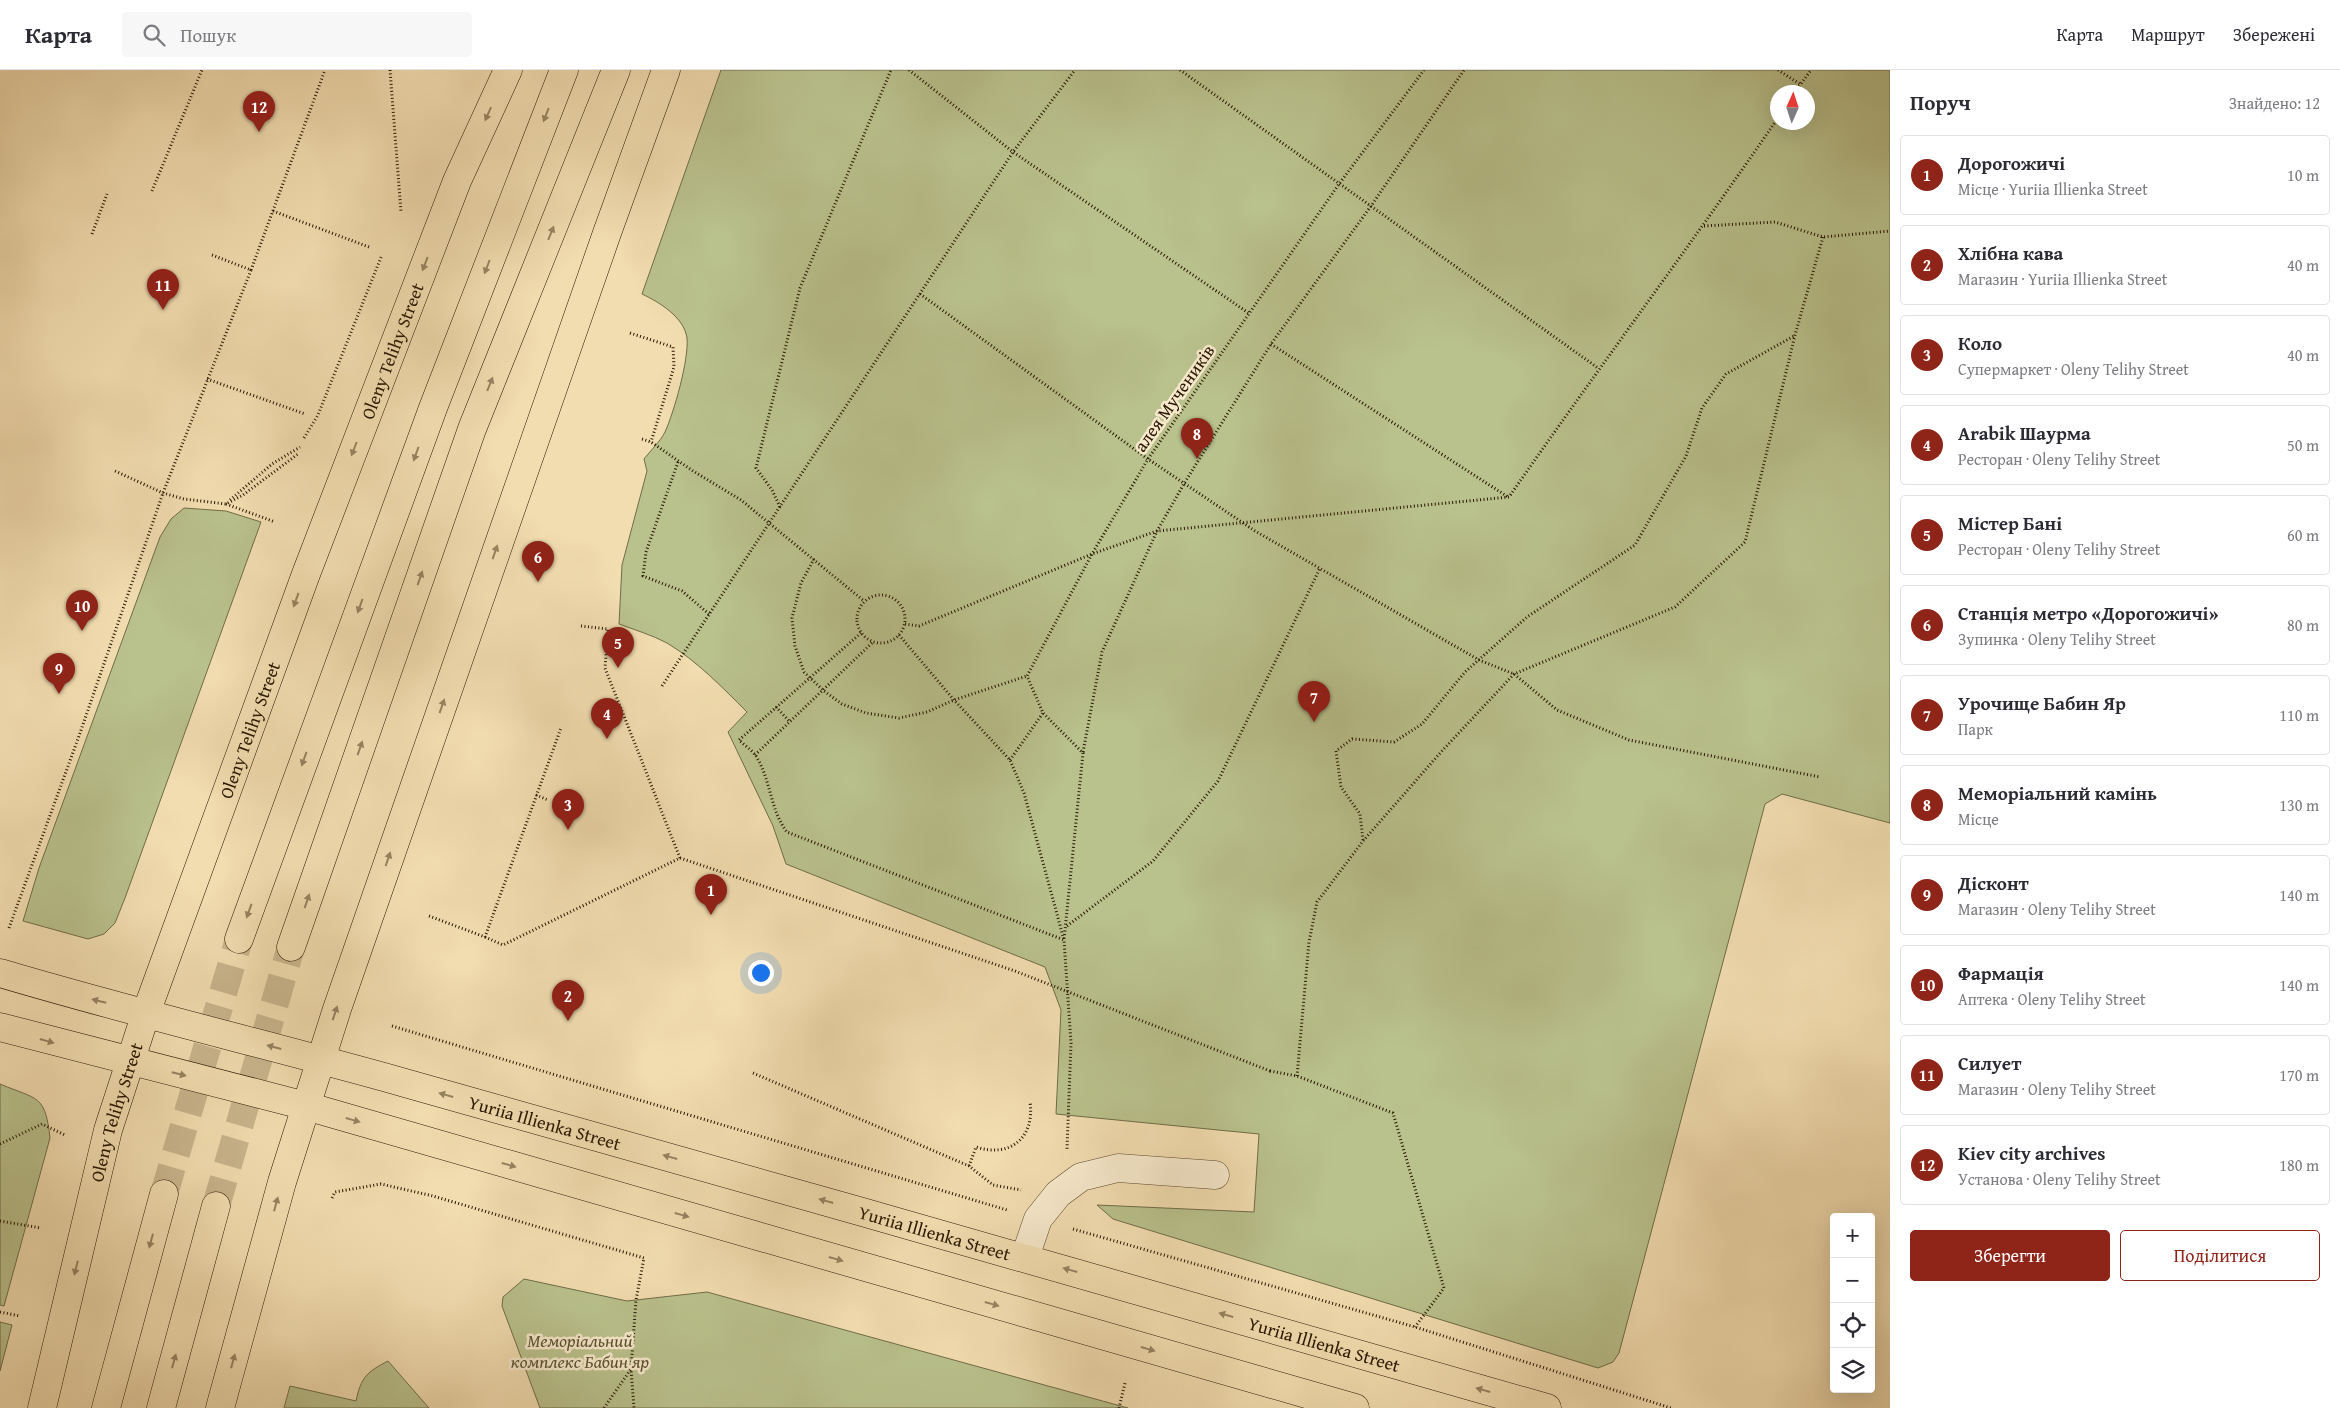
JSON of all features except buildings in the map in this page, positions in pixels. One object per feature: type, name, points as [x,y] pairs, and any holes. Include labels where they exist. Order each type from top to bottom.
[{"type":"main road","name":"Oleny Telihy Street","points":[[42,1408],[108,1130],[146,1013],[306,574],[458,181],[508,70]]},
{"type":"main road","points":[[239,939],[433,408],[564,70]]},
{"type":"main road","points":[[290,947],[472,429],[616,70]]},
{"type":"main road","points":[[220,1408],[282,1182],[321,1060],[490,568],[666,70]]},
{"type":"main road","name":"Yuriia Illienka Street","points":[[0,973],[80,997],[321,1060],[1025,1257],[1546,1408]]},
{"type":"main road","points":[[0,1028],[306,1106],[1355,1408]]},
{"type":"main road","points":[[106,1408],[164,1194]]},
{"type":"main road","points":[[161,1408],[216,1206]]},
{"type":"lane","points":[[1025,1257],[1038,1219],[1058,1194],[1081,1177],[1118,1168],[1215,1175]]},
{"type":"path","points":[[152,192],[202,70]]},
{"type":"path","points":[[9,928],[79,736],[163,493],[273,211],[325,70]]},
{"type":"path","points":[[390,70],[401,212]]},
{"type":"path","points":[[780,507],[772,490],[756,468],[800,288],[891,70]]},
{"type":"path","points":[[909,70],[1012,152],[1250,314]]},
{"type":"path","points":[[662,686],[1012,152],[1075,70]]},
{"type":"path","points":[[1180,70],[1598,368]]},
{"type":"path","name":"алея Мучеників","points":[[1027,676],[1092,554],[1148,459],[1339,184],[1424,70]]},
{"type":"path","points":[[1064,940],[1067,926],[1083,753],[1102,652],[1157,531],[1185,482],[1271,344],[1464,70]]},
{"type":"path","points":[[1778,70],[1800,84],[1811,70]]},
{"type":"path","points":[[1509,498],[1598,368],[1703,226],[1770,130]]},
{"type":"path","points":[[92,234],[107,194]]},
{"type":"path","points":[[273,211],[369,247]]},
{"type":"path","points":[[1703,226],[1775,222],[1823,238],[1890,231]]},
{"type":"path","points":[[1297,1076],[1308,951],[1317,902],[1364,841],[1441,752],[1514,674],[1676,607],[1745,542],[1795,335],[1823,238]]},
{"type":"path","points":[[212,255],[250,270]]},
{"type":"path","points":[[304,438],[318,416],[382,255]]},
{"type":"path","points":[[920,294],[1148,459],[1244,523],[1479,660],[1514,674],[1557,710],[1629,740],[1820,777]]},
{"type":"path","points":[[630,333],[673,347],[674,367],[651,442]]},
{"type":"path","points":[[1364,841],[1360,814],[1340,786],[1336,751],[1352,739],[1394,742],[1422,724],[1465,672],[1527,617],[1635,545],[1686,456],[1702,408],[1726,374],[1795,335]]},
{"type":"path","points":[[1271,344],[1509,498]]},
{"type":"path","points":[[207,379],[305,414]]},
{"type":"path","points":[[642,439],[651,442],[678,462],[741,500],[814,558],[864,601]]},
{"type":"path","points":[[226,504],[272,464],[300,447]]},
{"type":"path","points":[[226,504],[243,495],[298,454]]},
{"type":"path","points":[[678,462],[652,534],[643,576],[682,591],[710,614]]},
{"type":"path","points":[[115,471],[163,493],[184,499],[226,504],[275,522]]},
{"type":"path","points":[[905,624],[919,626],[1092,554],[1157,531],[1509,498]]},
{"type":"path","points":[[814,558],[801,583],[792,618],[795,646],[804,672],[824,691],[842,704],[866,714],[899,718],[927,712],[954,700],[1027,676],[1044,713],[1083,753]]},
{"type":"path","points":[[1067,926],[1153,861],[1218,781],[1320,568]]},
{"type":"path","points":[[878,595],[893,597],[903,608],[905,624],[899,635],[888,642],[873,642],[861,633],[856,620],[857,613],[864,601],[878,595]]},
{"type":"path","points":[[581,626],[608,629],[605,668],[680,858]]},
{"type":"path","points":[[861,633],[739,740],[755,755],[766,777],[779,822],[787,832],[1064,940]]},
{"type":"path","points":[[899,635],[954,700],[1010,760],[1024,793],[1064,940],[1071,1044],[1066,1157]]},
{"type":"path","points":[[755,755],[873,642]]},
{"type":"path","points":[[776,707],[790,722]]},
{"type":"path","points":[[1010,760],[1044,713]]},
{"type":"path","points":[[485,937],[561,728]]},
{"type":"path","points":[[536,795],[548,800]]},
{"type":"path","points":[[429,916],[503,945],[680,858],[1015,971],[1270,1071],[1297,1076],[1393,1113],[1444,1288],[1415,1327]]},
{"type":"path","points":[[753,1073],[968,1166],[993,1184],[1023,1190]]},
{"type":"path","points":[[968,1166],[976,1147],[988,1151],[1001,1150],[1012,1146],[1022,1138],[1029,1127],[1032,1115],[1030,1102]]},
{"type":"path","points":[[0,1144],[42,1124],[65,1135]]},
{"type":"path","points":[[332,1198],[335,1192],[381,1184],[433,1196],[644,1258],[636,1300],[631,1369],[634,1408]]},
{"type":"path","points":[[0,1221],[41,1228]]},
{"type":"path","points":[[0,1312],[20,1316]]},
{"type":"path","points":[[604,1408],[631,1369]]},
{"type":"path","points":[[1119,1408],[1125,1383]]},
{"type":"green space","points":[[721,70],[1890,70],[1890,823],[1782,794],[1765,804],[1619,1353],[1613,1362],[1598,1368],[1113,1219],[1097,1205],[1254,1212],[1259,1134],[1056,1114],[1061,1010],[1045,967],[786,864],[773,826],[728,732],[747,712],[709,675],[678,650],[667,643],[619,624],[622,565],[647,471],[644,459],[665,432],[669,423],[686,359],[687,338],[685,330],[670,311],[642,294]]},
{"type":"green space","points":[[184,508],[226,511],[261,522],[125,898],[115,923],[104,934],[88,939],[23,921],[39,868],[160,537],[171,519]]},
{"type":"green space","points":[[0,1084],[37,1100],[45,1113],[50,1138],[4,1306],[0,1305]]},
{"type":"green space","name":"Меморіальний комплекс Бабин яр","points":[[524,1279],[627,1301],[707,1292],[1128,1408],[540,1408],[502,1306],[503,1297]]},
{"type":"green space","points":[[0,1322],[12,1325],[0,1371]]},
{"type":"green space","points":[[388,1361],[429,1408],[284,1408],[290,1386],[356,1401],[360,1386],[366,1376]]},
{"type":"tunnel","points":[[164,1194],[239,939]]},
{"type":"tunnel","points":[[216,1206],[291,947]]},
{"type":"place","name":"Kiev city archives","points":[[259,132]]},
{"type":"place","name":"Силует","points":[[163,310]]},
{"type":"place","name":"Меморіальний камінь","points":[[1197,459]]},
{"type":"place","name":"Станція метро «Дорогожичі»","points":[[538,582]]},
{"type":"place","name":"Фармація","points":[[82,631]]},
{"type":"place","name":"Містер Бані","points":[[618,668]]},
{"type":"place","name":"Дісконт","points":[[59,694]]},
{"type":"place","name":"Урочище Бабин Яр","points":[[1314,722]]},
{"type":"place","name":"Arabik Шаурма","points":[[607,739]]},
{"type":"place","name":"Коло","points":[[568,830]]},
{"type":"place","name":"Дорогожичі","points":[[711,915]]},
{"type":"place","name":"Хлібна кава","points":[[568,1021]]}]
